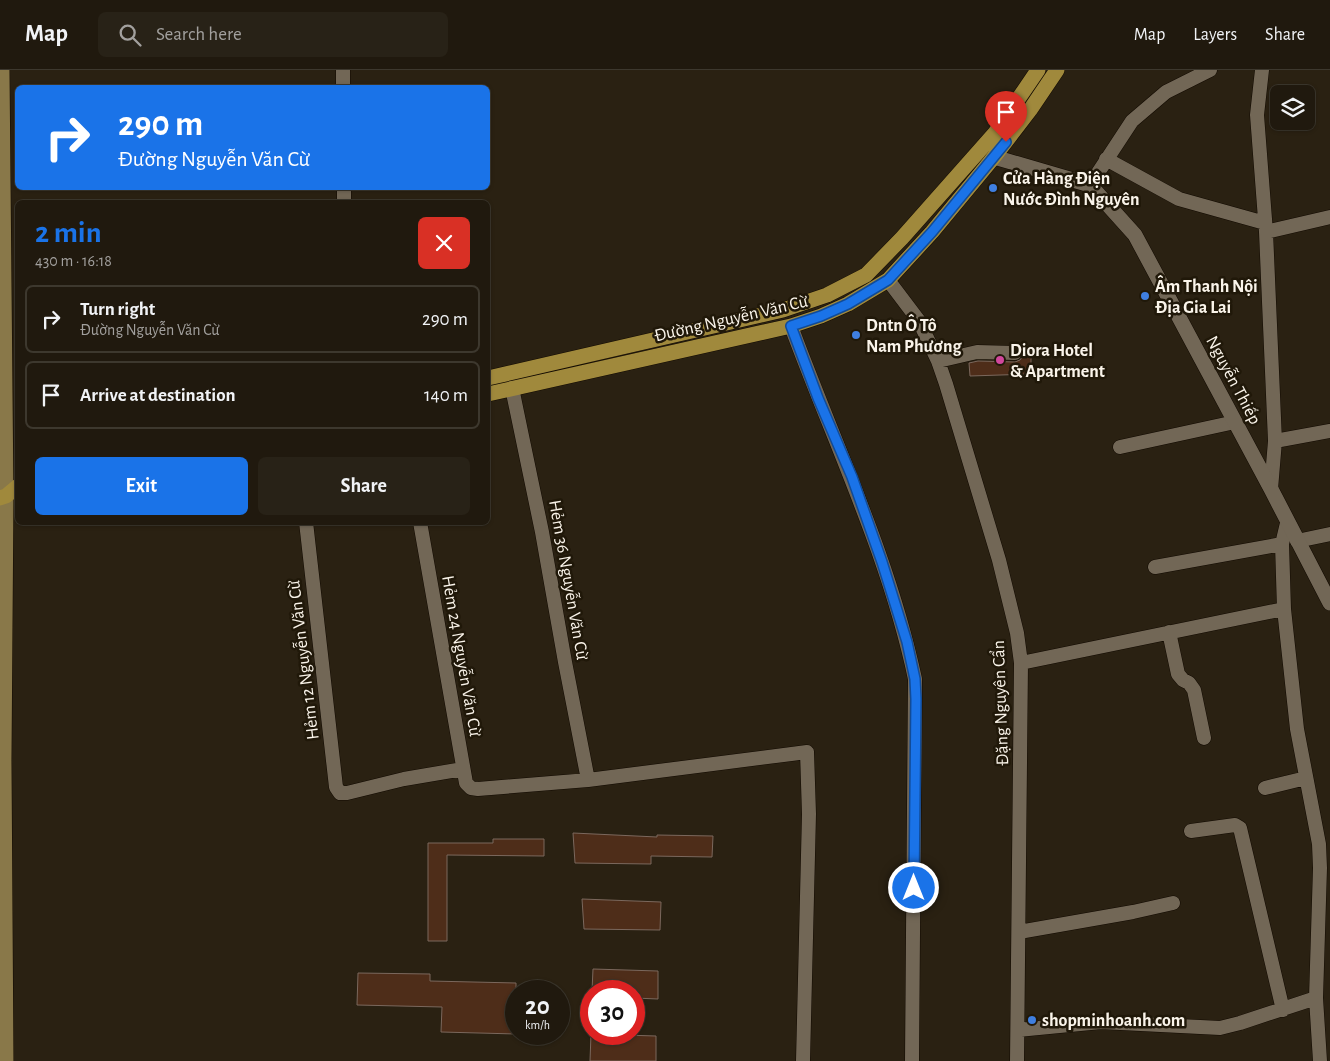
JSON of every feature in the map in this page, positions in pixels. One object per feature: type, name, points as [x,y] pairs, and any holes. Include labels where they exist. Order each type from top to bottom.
[{"type":"main road","points":[[2,70],[10,495],[4,761],[6,1061]]},
{"type":"main road","name":"Đường Nguyễn Văn Cừ","points":[[490,378],[783,310],[827,295],[866,275],[902,238],[995,133],[1038,70]]},
{"type":"main road","name":"Đường Nguyễn Văn Cừ","points":[[490,394],[791,326],[848,304],[888,280],[932,232],[994,157],[1030,110],[1057,70]]},
{"type":"main road","points":[[691,331],[696,347]]},
{"type":"street","points":[[343,70],[343,85]]},
{"type":"street","points":[[994,157],[1090,185],[1132,121],[1166,92],[1210,70]]},
{"type":"street","points":[[1262,70],[1257,115],[1266,228],[1275,441],[1271,489]]},
{"type":"street","points":[[1106,159],[1179,199],[1266,228],[1330,217]]},
{"type":"street","name":"Nguyễn Thiếp","points":[[1090,185],[1135,234],[1330,603]]},
{"type":"street","name":"Đặng Nguyên Cẩn","points":[[888,280],[919,321],[938,361],[999,560],[1017,633],[1021,663],[1017,1061]]},
{"type":"street","points":[[791,326],[818,398],[852,477],[882,562],[907,642],[915,679],[912,1061]]},
{"type":"street","points":[[938,361],[977,352],[1015,353]]},
{"type":"street","name":"Hẻm 36 Nguyễn Văn Cừ","points":[[512,388],[542,532],[588,780]]},
{"type":"street","points":[[1120,447],[1235,422]]},
{"type":"street","points":[[1275,441],[1330,431]]},
{"type":"street","points":[[1287,523],[1282,544],[1284,609],[1297,729],[1319,844],[1325,865],[1324,923],[1316,998],[1324,1029],[1320,1061]]},
{"type":"street","name":"Hẻm 12 Nguyễn Văn Cừ","points":[[306,525],[336,787],[340,793],[347,793],[404,779],[463,769]]},
{"type":"street","name":"Hẻm 24 Nguyễn Văn Cừ","points":[[421,525],[466,783],[471,788],[478,789],[588,780]]},
{"type":"street","points":[[1297,541],[1330,534]]},
{"type":"street","points":[[1155,567],[1282,544]]},
{"type":"street","points":[[1021,663],[1284,609]]},
{"type":"street","points":[[1169,632],[1178,674],[1194,690],[1204,738]]},
{"type":"street","points":[[588,780],[807,752],[809,814],[804,1061]]},
{"type":"street","points":[[1265,788],[1306,778]]},
{"type":"street","points":[[1191,831],[1235,825],[1240,828],[1283,1010]]},
{"type":"street","points":[[1019,932],[1133,912],[1173,902]]},
{"type":"street","points":[[1018,1030],[1101,1022],[1220,1028],[1240,1024],[1316,998]]},
{"type":"building","points":[[1020,346],[1031,346],[1031,374],[970,376],[969,363],[978,361],[1015,362],[1020,360],[1024,354]]},
{"type":"building","points":[[573,833],[657,837],[657,835],[713,836],[712,857],[651,856],[651,864],[575,863]]},
{"type":"building","points":[[493,839],[544,839],[544,856],[447,855],[447,941],[428,941],[428,843],[493,843]]},
{"type":"building","points":[[582,899],[661,902],[660,930],[584,929]]},
{"type":"building","points":[[593,969],[658,971],[658,999],[645,998],[645,980],[592,980]]},
{"type":"building","points":[[358,973],[430,974],[430,981],[505,983],[505,1034],[441,1032],[442,1007],[357,1005]]},
{"type":"building","points":[[645,1036],[656,1036],[656,1061],[590,1061],[591,1045],[645,1045]]},
{"type":"place","name":"Cửa Hàng Điện Nước Đình Nguyên","points":[[993,188]]},
{"type":"place","name":"Âm Thanh Nội Địa Gia Lai","points":[[1145,296]]},
{"type":"place","name":"Dntn Ô Tô Nam Phương","points":[[856,335]]},
{"type":"place","name":"Diora Hotel & Apartment","points":[[1000,360]]},
{"type":"place","name":"shopminhoanh.com","points":[[1032,1020]]},
{"type":"route","points":[[914,888],[916,699],[915,679],[907,642],[882,562],[852,477],[818,398],[791,326],[848,304],[888,280],[932,232],[1006,142]]}]
